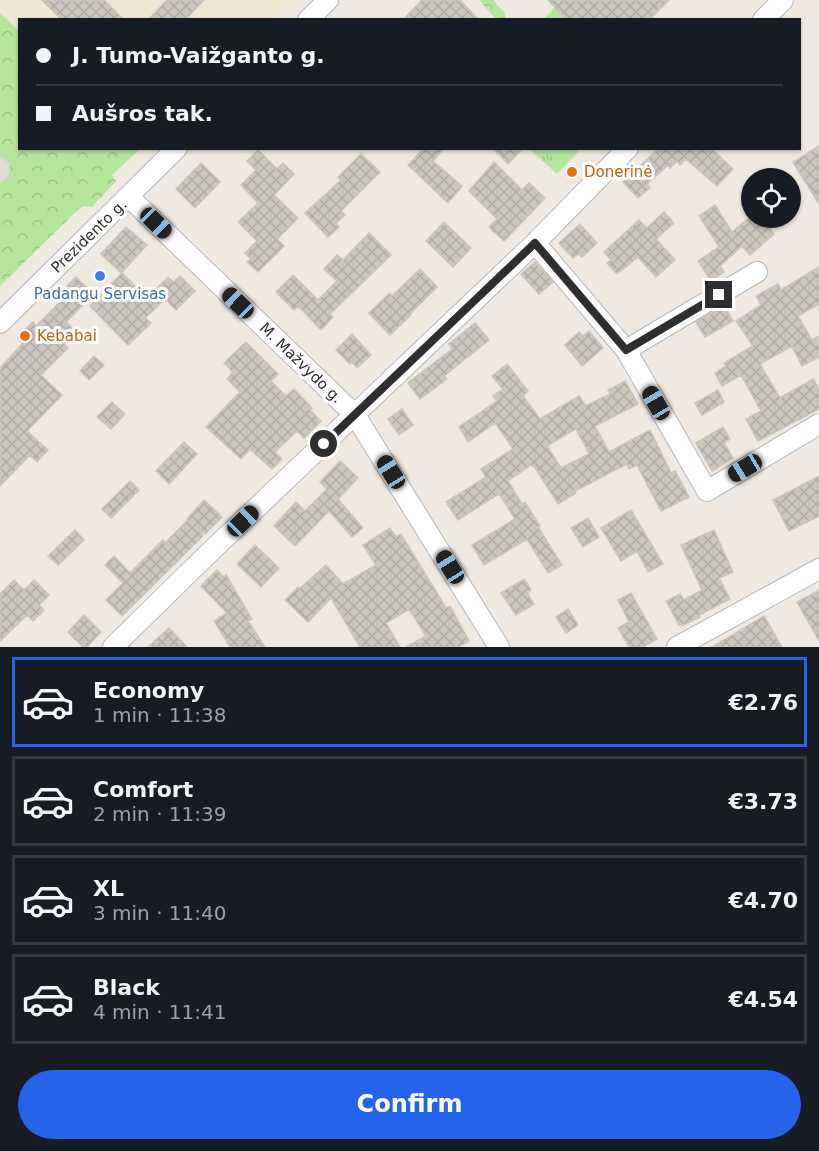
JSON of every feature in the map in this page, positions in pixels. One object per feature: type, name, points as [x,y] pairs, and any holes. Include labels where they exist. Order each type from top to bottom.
[{"type":"street","points":[[310,18],[328,0]]},
{"type":"street","points":[[765,18],[783,0]]},
{"type":"street","name":"Prezidento g.","points":[[0,323],[175,150]]},
{"type":"street","points":[[113,647],[535,243],[626,150]]},
{"type":"street","name":"M. Mažvydo g.","points":[[129,197],[355,416],[499,647]]},
{"type":"street","points":[[535,243],[626,350],[707,491],[819,424]]},
{"type":"street","points":[[626,350],[757,273]]},
{"type":"street","points":[[677,647],[819,570]]},
{"type":"shaded area","points":[[0,0],[294,0],[275,18],[18,18],[18,30],[0,13]]},
{"type":"shaded area","points":[[0,156],[9,163],[10,170],[8,177],[0,183]]},
{"type":"green space","points":[[479,0],[493,0],[505,13],[505,18],[495,18]]},
{"type":"green space","points":[[555,7],[566,18],[545,18]]},
{"type":"green space","points":[[0,13],[18,30],[18,150],[139,150],[112,175],[116,181],[92,207],[82,206],[0,286]]},
{"type":"green space","points":[[530,150],[576,150],[578,152],[557,174]]},
{"type":"building","points":[[42,0],[104,0],[122,18],[60,18]]},
{"type":"building","points":[[167,0],[204,0],[187,18],[150,18]]},
{"type":"building","points":[[422,0],[460,0],[477,18],[405,18]]},
{"type":"building","points":[[548,0],[669,0],[651,18],[565,18]]},
{"type":"building","points":[[819,146],[819,204],[801,175],[801,168],[797,168],[793,162]]},
{"type":"building","points":[[258,150],[277,169],[283,163],[294,174],[274,195],[298,218],[277,239],[284,246],[258,272],[247,262],[251,259],[245,253],[257,241],[238,222],[258,203],[241,185],[256,170],[247,161]]},
{"type":"building","points":[[422,150],[442,150],[433,161],[462,186],[448,203],[408,165]]},
{"type":"building","points":[[495,150],[521,150],[508,164]]},
{"type":"building","points":[[657,150],[713,150],[733,169],[717,186],[686,159],[680,165],[677,161],[670,168],[668,165],[647,184],[650,188],[638,198],[623,182]]},
{"type":"building","points":[[361,154],[380,172],[341,211],[345,215],[336,223],[339,227],[328,237],[305,213],[341,180],[338,177]]},
{"type":"building","points":[[494,162],[522,190],[529,183],[545,198],[504,241],[489,227],[497,219],[469,191]]},
{"type":"building","points":[[201,163],[220,182],[195,208],[176,189]]},
{"type":"building","points":[[715,205],[732,232],[741,224],[741,228],[769,228],[774,234],[750,255],[742,246],[720,266],[724,272],[711,281],[698,261],[719,247],[699,216]]},
{"type":"building","points":[[664,212],[674,223],[656,239],[675,260],[656,277],[638,257],[617,274],[607,263],[611,260],[604,252],[639,220],[647,228]]},
{"type":"building","points":[[444,222],[471,248],[453,267],[426,241]]},
{"type":"building","points":[[580,224],[597,243],[582,257],[579,254],[573,258],[559,243]]},
{"type":"building","points":[[126,227],[147,245],[121,273],[101,254]]},
{"type":"building","points":[[369,233],[391,255],[330,314],[333,317],[321,330],[298,306],[294,310],[276,292],[293,275],[318,300],[337,281],[324,269],[337,255],[343,260]]},
{"type":"building","points":[[535,262],[553,282],[539,294],[521,274]]},
{"type":"building","points":[[819,267],[819,304],[798,316],[812,340],[819,336],[819,357],[802,366],[792,346],[760,364],[780,398],[813,379],[819,389],[819,409],[758,441],[746,419],[761,411],[741,375],[722,386],[715,373],[726,366],[724,363],[753,346],[736,321],[761,305],[756,296],[778,284],[781,290]]},
{"type":"building","points":[[420,269],[437,287],[390,335],[369,313],[390,293],[392,296]]},
{"type":"building","points":[[122,273],[147,298],[168,277],[174,282],[180,276],[195,291],[176,310],[165,299],[145,318],[151,323],[128,345],[90,306]]},
{"type":"building","points":[[76,277],[94,294],[66,322],[76,331],[64,344],[68,348],[41,375],[62,395],[27,431],[48,450],[37,462],[30,455],[0,486],[0,368],[23,343],[18,337],[33,322],[36,326],[61,301],[56,297]]},
{"type":"building","points":[[724,306],[733,321],[705,337],[696,322]]},
{"type":"building","points":[[475,323],[489,340],[444,376],[447,379],[420,399],[408,383],[452,349],[449,344]]},
{"type":"building","points":[[589,331],[603,348],[582,366],[565,345],[579,332],[583,336]]},
{"type":"building","points":[[352,334],[371,355],[357,368],[336,350]]},
{"type":"building","points":[[246,342],[278,374],[271,381],[286,396],[294,389],[321,421],[304,438],[297,431],[275,452],[282,459],[272,469],[250,449],[241,459],[206,427],[240,392],[227,379],[233,372],[224,363]]},
{"type":"building","points":[[94,356],[104,365],[89,380],[80,371]]},
{"type":"building","points":[[507,364],[528,391],[523,396],[540,419],[579,396],[586,406],[610,394],[608,390],[625,381],[638,404],[595,426],[609,452],[650,430],[671,473],[675,471],[689,497],[661,511],[637,465],[629,469],[627,464],[575,491],[576,493],[558,504],[534,466],[531,465],[508,481],[522,504],[525,502],[562,565],[548,573],[527,539],[484,565],[472,545],[515,519],[500,495],[458,520],[446,502],[486,477],[481,469],[513,449],[495,423],[468,442],[459,427],[497,401],[493,396],[503,389],[492,376]],"holes":[[[576,429],[589,454],[561,468],[547,446]]]},
{"type":"building","points":[[718,390],[724,402],[702,415],[695,403]]},
{"type":"building","points":[[112,402],[125,414],[111,429],[97,417]]},
{"type":"building","points":[[402,409],[413,425],[399,435],[388,419]]},
{"type":"building","points":[[723,427],[730,439],[724,443],[733,458],[712,471],[696,443]]},
{"type":"building","points":[[184,442],[197,454],[169,484],[156,471]]},
{"type":"building","points":[[340,461],[358,478],[338,499],[363,528],[352,537],[329,511],[295,546],[274,526],[296,502],[305,511],[327,489],[320,482]]},
{"type":"building","points":[[819,476],[819,516],[789,531],[773,500]]},
{"type":"building","points":[[130,481],[139,490],[111,518],[102,509]]},
{"type":"building","points":[[204,500],[222,517],[205,534],[198,528],[203,536],[122,616],[106,600],[123,583],[105,565],[114,556],[130,573],[163,540],[165,543]]},
{"type":"building","points":[[631,510],[663,564],[648,572],[637,551],[621,561],[601,528]]},
{"type":"building","points":[[588,518],[599,537],[583,547],[571,528]]},
{"type":"building","points":[[390,528],[396,537],[401,534],[446,608],[450,606],[469,641],[459,647],[406,647],[426,636],[409,609],[386,623],[400,647],[360,647],[331,598],[308,622],[285,600],[326,565],[343,584],[376,565],[363,545]]},
{"type":"building","points":[[75,530],[84,540],[58,565],[48,556]]},
{"type":"building","points":[[714,530],[733,572],[719,578],[730,599],[699,615],[700,617],[679,625],[666,601],[680,594],[684,600],[702,590],[681,545]]},
{"type":"building","points":[[255,545],[279,568],[261,587],[237,564]]},
{"type":"building","points":[[217,570],[224,577],[226,575],[252,619],[248,621],[265,647],[230,647],[214,621],[227,613],[201,586]]},
{"type":"building","points":[[524,579],[531,590],[527,593],[534,604],[516,615],[501,593]]},
{"type":"building","points":[[14,580],[24,590],[34,580],[49,595],[39,605],[44,610],[33,621],[27,615],[0,641],[0,594]]},
{"type":"building","points":[[819,590],[819,641],[797,602]]},
{"type":"building","points":[[631,593],[657,639],[643,647],[629,647],[618,628],[629,622],[618,600]]},
{"type":"building","points":[[568,609],[578,625],[566,633],[556,617]]},
{"type":"building","points":[[84,615],[101,632],[87,647],[83,647],[68,632]]},
{"type":"building","points":[[764,616],[782,647],[712,647]]},
{"type":"building","points":[[169,628],[187,647],[148,647]]},
{"type":"place","name":"Donerinė","points":[[572,172]]},
{"type":"place","name":"Padangu Servisas","points":[[100,276]]},
{"type":"place","name":"Kebabai","points":[[25,336]]},
{"type":"route","points":[[324,444],[535,243],[626,350],[719,295]]}]
